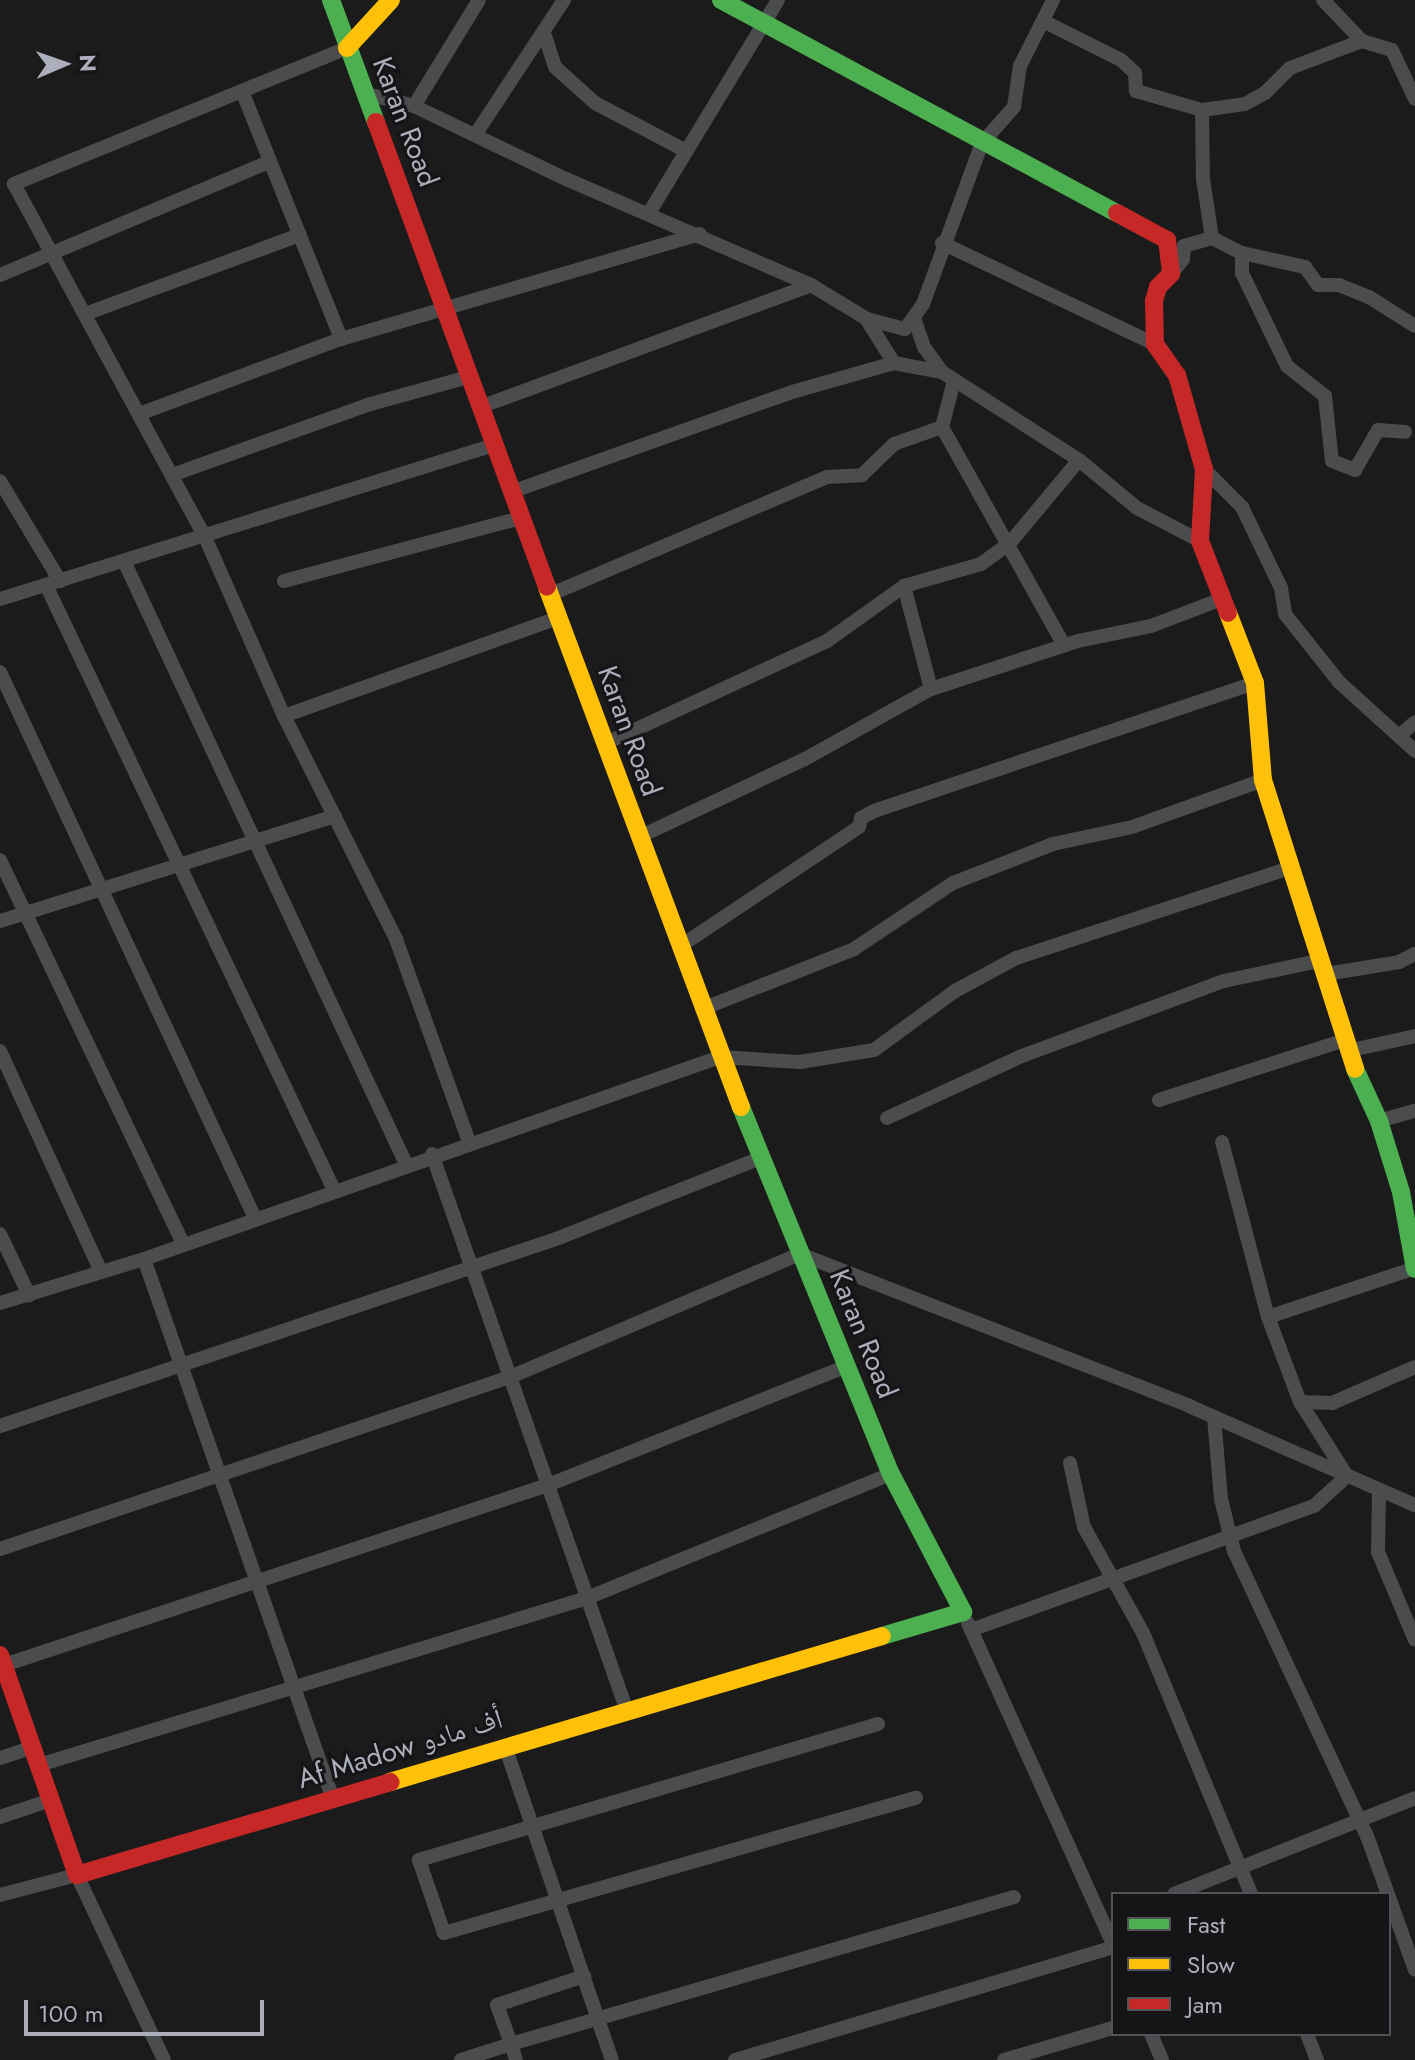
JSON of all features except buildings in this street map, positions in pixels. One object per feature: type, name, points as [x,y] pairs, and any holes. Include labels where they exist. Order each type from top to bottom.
[{"type":"street","name":"Karan Road","points":[[331,0],[720,1057],[891,1474],[963,1612]]},
{"type":"street","points":[[391,0],[347,48],[14,184],[205,537],[284,716],[396,939],[469,1142]]},
{"type":"street","points":[[414,106],[479,0]]},
{"type":"street","points":[[475,135],[545,36],[564,0]]},
{"type":"street","points":[[721,0],[1167,240],[1171,274]]},
{"type":"street","points":[[649,213],[778,0]]},
{"type":"street","points":[[363,93],[414,106],[811,285],[867,319],[905,329],[914,318],[982,143],[1014,107],[1020,66],[1045,22],[1053,0]]},
{"type":"street","points":[[1323,0],[1362,41],[1392,50],[1415,99]]},
{"type":"street","points":[[1045,22],[1121,60],[1135,73],[1136,91],[1202,110],[1245,104],[1265,93],[1290,68],[1362,41]]},
{"type":"street","points":[[545,36],[555,67],[595,103],[686,151]]},
{"type":"street","points":[[242,91],[267,163],[300,235],[341,339]]},
{"type":"street","points":[[1202,110],[1203,179],[1212,238]]},
{"type":"street","points":[[0,275],[50,250],[267,163]]},
{"type":"street","points":[[139,414],[341,339],[700,234]]},
{"type":"street","points":[[85,314],[300,235]]},
{"type":"street","points":[[1155,344],[1154,301],[1158,287],[1183,259],[1184,246],[1212,238],[1242,253],[1305,267],[1318,285],[1339,285],[1369,297],[1415,326]]},
{"type":"street","points":[[942,243],[1155,344],[1177,375],[1204,469],[1200,541],[1219,600],[1255,683],[1263,780],[1346,1045],[1408,1190],[1415,1268],[1268,1317]]},
{"type":"street","points":[[1242,253],[1242,273],[1287,366],[1325,396],[1332,461],[1355,470],[1378,430],[1405,432]]},
{"type":"street","points":[[480,407],[811,285]]},
{"type":"street","points":[[914,318],[924,347],[948,376],[1079,460],[1137,508],[1200,541]]},
{"type":"street","points":[[867,319],[894,363]]},
{"type":"street","points":[[511,492],[792,392],[894,363],[948,376]]},
{"type":"street","points":[[948,376],[942,427],[1064,645]]},
{"type":"street","points":[[172,475],[367,405],[469,377]]},
{"type":"street","points":[[549,595],[827,477],[862,475],[894,444],[942,427]]},
{"type":"street","points":[[0,599],[205,537],[326,494],[494,445]]},
{"type":"street","points":[[604,744],[827,641],[904,586],[981,564],[1009,544],[1079,460]]},
{"type":"street","points":[[1204,469],[1242,507],[1281,588],[1285,614],[1339,682],[1415,751]]},
{"type":"street","points":[[0,481],[53,583],[179,864],[334,1190]]},
{"type":"street","points":[[284,581],[521,518]]},
{"type":"street","points":[[124,561],[406,1164]]},
{"type":"street","points":[[904,586],[931,689]]},
{"type":"street","points":[[639,837],[805,759],[931,689],[1064,645],[1151,626],[1219,600]]},
{"type":"street","points":[[284,716],[558,618]]},
{"type":"street","points":[[0,672],[255,1218]]},
{"type":"street","points":[[679,947],[859,827],[861,818],[874,811],[1255,683]]},
{"type":"street","points":[[1399,736],[1415,722]]},
{"type":"street","points":[[702,1009],[854,949],[953,883],[1043,848],[1132,827],[1263,780]]},
{"type":"street","points":[[0,921],[335,816]]},
{"type":"street","points":[[0,860],[183,1244]]},
{"type":"street","points":[[0,1303],[144,1259],[432,1154],[720,1057],[800,1062],[874,1050],[955,991],[1016,958],[1289,868]]},
{"type":"street","points":[[887,1118],[1022,1056],[1224,981],[1399,962],[1415,954]]},
{"type":"street","points":[[1159,1100],[1346,1045],[1415,1036]]},
{"type":"street","points":[[0,1051],[101,1272]]},
{"type":"street","points":[[1379,1121],[1415,1111]]},
{"type":"street","points":[[1222,1142],[1268,1317],[1300,1402],[1347,1476]]},
{"type":"street","points":[[432,1154],[627,1711]]},
{"type":"street","points":[[0,1426],[471,1265],[556,1239],[761,1158]]},
{"type":"street","points":[[0,1234],[29,1295]]},
{"type":"street","points":[[0,1549],[510,1377],[800,1254],[1214,1417],[1415,1505]]},
{"type":"street","points":[[144,1259],[333,1799]]},
{"type":"street","points":[[164,2060],[77,1875],[36,1756],[6,1689],[2,1660],[258,1584],[548,1485],[845,1367]]},
{"type":"street","points":[[1300,1402],[1332,1403],[1415,1367]]},
{"type":"street","points":[[1214,1417],[1230,1534],[1359,1818],[1388,1892]]},
{"type":"street","points":[[1070,1463],[1084,1527],[1143,1633],[1250,1892]]},
{"type":"street","points":[[0,1758],[36,1756],[587,1598],[891,1474]]},
{"type":"street","points":[[971,1630],[1314,1506],[1347,1476]]},
{"type":"street","points":[[1379,1490],[1378,1552],[1415,1640]]},
{"type":"street","points":[[963,1612],[1109,1923]]},
{"type":"street","name":"Af Madow أف مادو","points":[[77,1875],[963,1612]]},
{"type":"street","points":[[878,1724],[419,1860],[444,1933],[916,1798]]},
{"type":"street","points":[[505,1746],[612,2060]]},
{"type":"street","points":[[1178,1892],[1239,1865],[1415,1798]]},
{"type":"street","points":[[0,1817],[51,1800]]},
{"type":"street","points":[[0,1895],[77,1875]]},
{"type":"street","points":[[461,2060],[1014,1897]]},
{"type":"street","points":[[1391,1901],[1415,1970]]},
{"type":"street","points":[[735,2060],[1111,1946]]},
{"type":"street","points":[[516,2060],[497,2005],[584,1976]]},
{"type":"street","points":[[1004,2060],[1111,2029]]},
{"type":"street","points":[[1152,2036],[1162,2060]]},
{"type":"street","points":[[1308,2036],[1317,2060]]},
{"type":"traffic: fast","points":[[331,0],[376,122]]},
{"type":"traffic: fast","points":[[721,0],[1117,213]]},
{"type":"traffic: fast","points":[[1355,1069],[1379,1121],[1401,1192],[1415,1269]]},
{"type":"traffic: fast","points":[[741,1107],[891,1474],[963,1612],[882,1636]]},
{"type":"traffic: slow","points":[[347,48],[391,0]]},
{"type":"traffic: slow","points":[[547,587],[741,1107]]},
{"type":"traffic: slow","points":[[1228,613],[1255,683],[1263,780],[1355,1069]]},
{"type":"traffic: slow","points":[[390,1782],[882,1636]]},
{"type":"traffic: jam","points":[[376,122],[547,587]]},
{"type":"traffic: jam","points":[[1117,213],[1167,240],[1171,274],[1158,287],[1154,301],[1155,344],[1177,375],[1204,469],[1200,541],[1228,613]]},
{"type":"traffic: jam","points":[[0,1655],[77,1875],[390,1782]]}]
